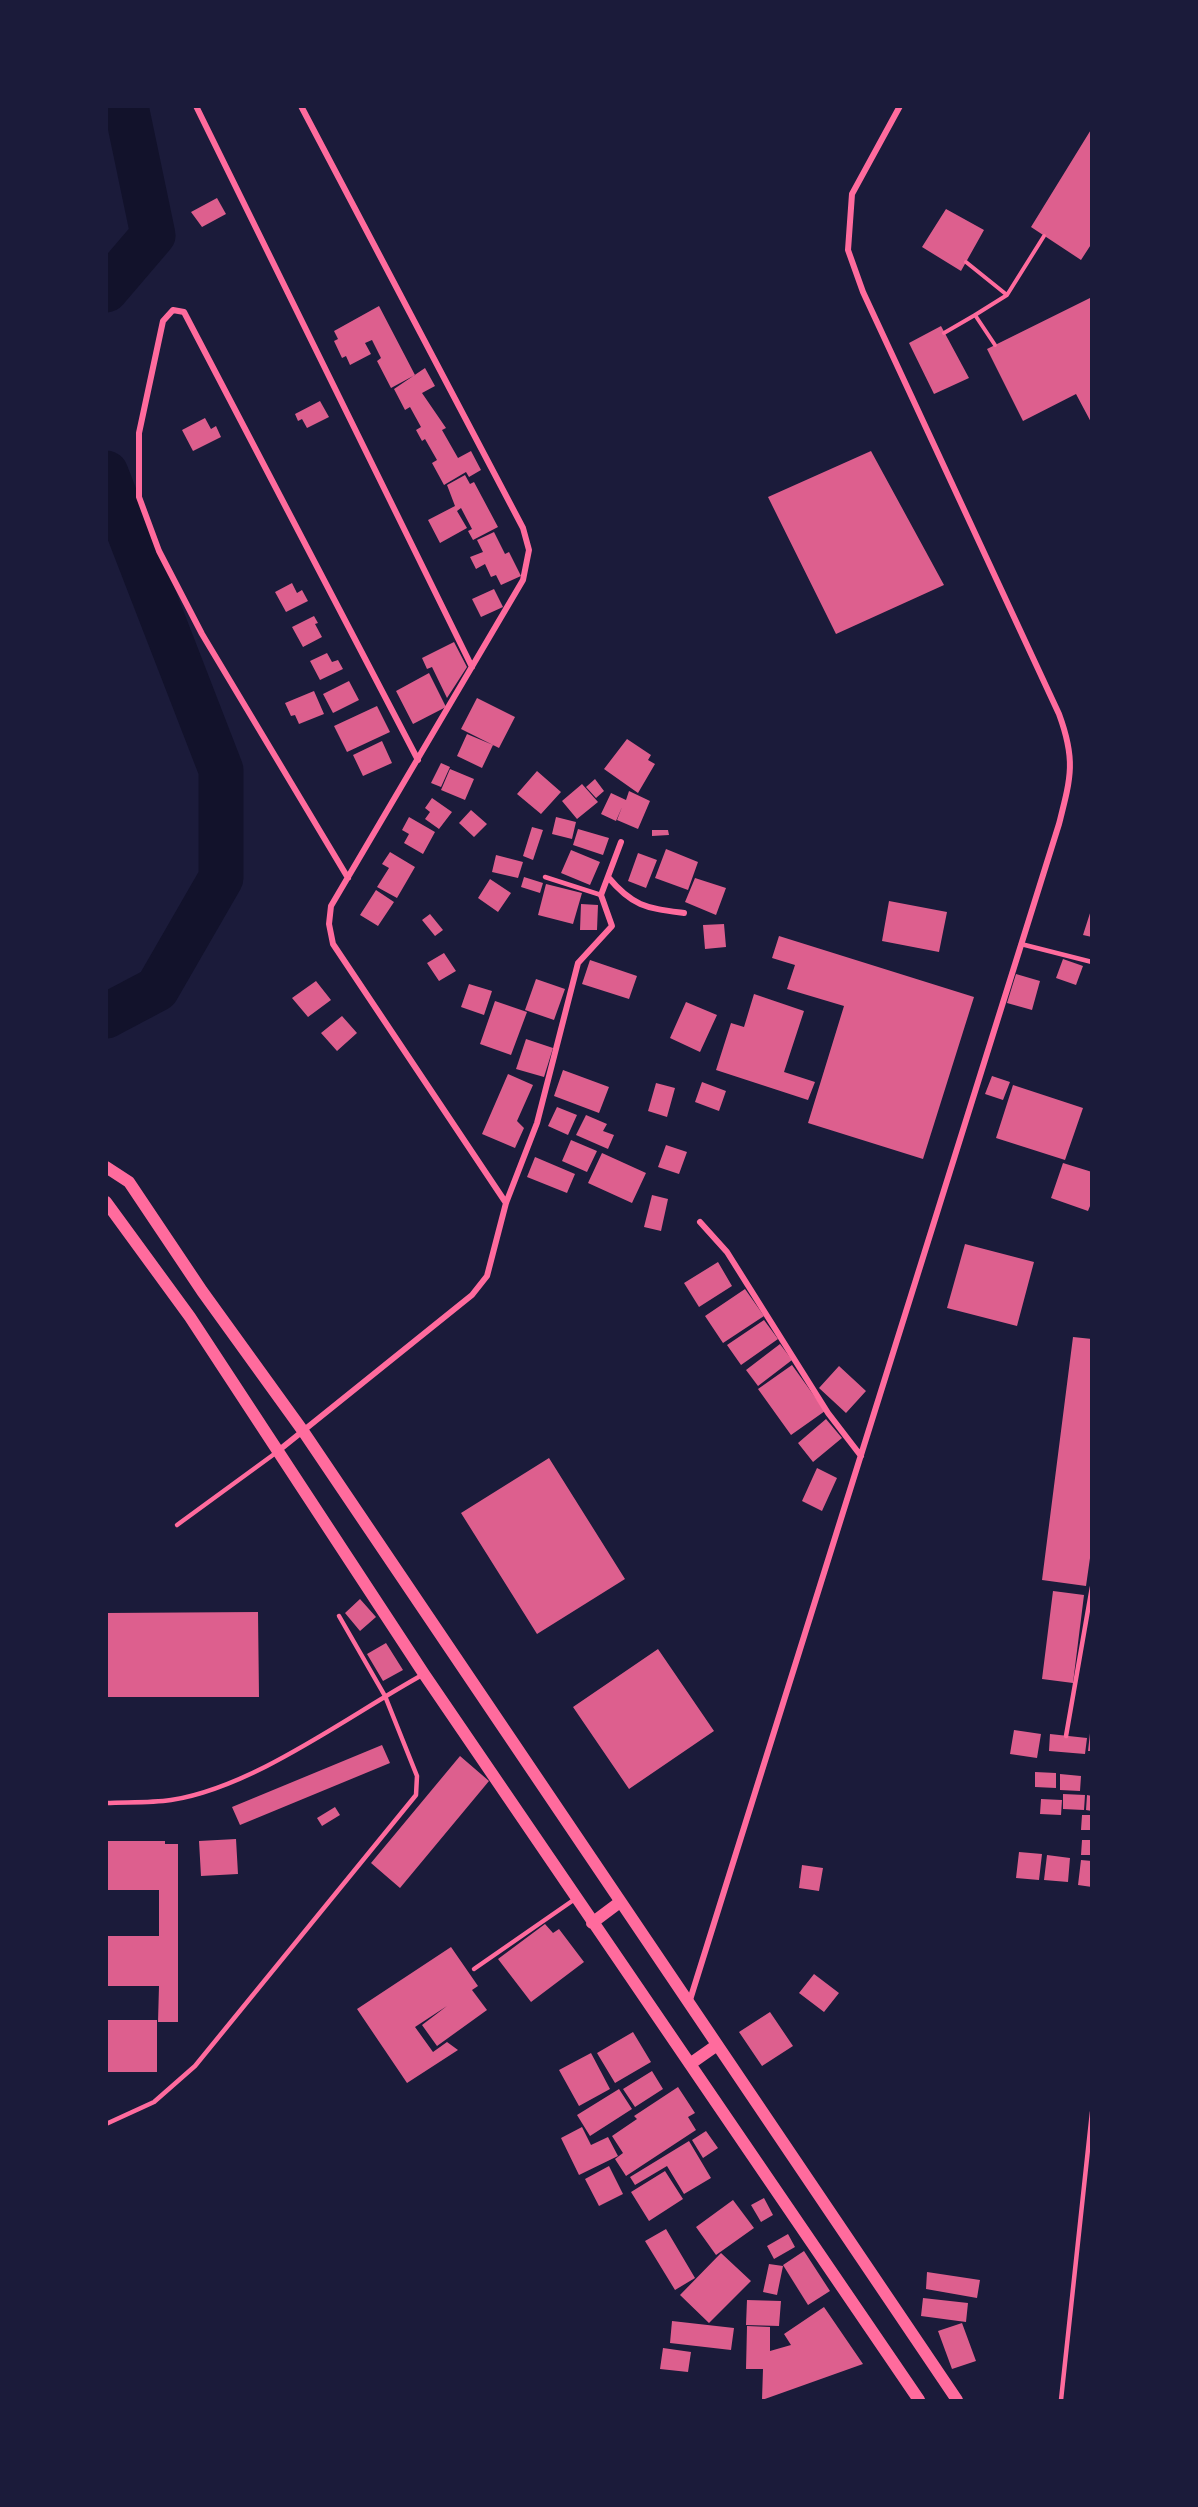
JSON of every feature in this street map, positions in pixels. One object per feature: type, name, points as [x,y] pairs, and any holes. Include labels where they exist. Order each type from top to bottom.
[{"type":"main road","points":[[106,1167],[129,1182],[202,1291],[303,1431],[957,2400]]},
{"type":"main road","points":[[106,1202],[190,1317],[424,1674],[575,1899],[919,2400]]},
{"type":"main road","points":[[592,1923],[620,1902]]},
{"type":"main road","points":[[690,2064],[717,2045]]},
{"type":"street","points":[[196,106],[472,667]]},
{"type":"street","points":[[300,106],[524,528],[529,550],[523,580],[332,906],[329,924],[333,944],[506,1203]]},
{"type":"street","points":[[689,2004],[1070,781],[1070,744],[1059,714],[863,291],[848,250],[852,194],[900,106]]},
{"type":"street","points":[[348,878],[202,634],[159,551],[139,497],[139,434],[163,321],[173,310],[184,312],[418,760]]},
{"type":"street","points":[[277,1451],[472,1295],[487,1276],[506,1203],[537,1123],[578,963],[612,926],[602,895],[621,842]]},
{"type":"street","points":[[608,877],[622,894],[636,904],[649,909],[684,913]]},
{"type":"street","points":[[700,1222],[727,1252],[815,1394],[861,1456]]},
{"type":"lane","points":[[545,877],[602,895]]},
{"type":"lane","points":[[1021,944],[1092,962]]},
{"type":"lane","points":[[177,1524],[277,1451]]},
{"type":"lane","points":[[1066,1736],[1089,1627],[1092,1587]]},
{"type":"lane","points":[[106,2124],[154,2102],[195,2066],[416,1795],[417,1776],[385,1696],[339,1616]]},
{"type":"lane","points":[[106,1803],[171,1800],[229,1783],[260,1770],[424,1674]]},
{"type":"lane","points":[[474,1969],[575,1899]]},
{"type":"lane","points":[[1061,2400],[1092,2112]]},
{"type":"path","points":[[945,333],[1007,295],[1044,236]]},
{"type":"path","points":[[966,262],[1007,295]]},
{"type":"path","points":[[975,315],[995,345]]},
{"type":"building","points":[[1092,128],[1092,243],[1081,260],[1031,227]]},
{"type":"building","points":[[217,198],[226,214],[202,227],[191,212]]},
{"type":"building","points":[[946,209],[984,230],[961,271],[922,247]]},
{"type":"building","points":[[1092,297],[1092,424],[1076,394],[1023,421],[987,349]]},
{"type":"building","points":[[379,306],[415,375],[391,388],[377,361],[381,358],[372,340],[365,343],[371,354],[350,365],[346,356],[342,358],[334,341],[338,339],[334,331]]},
{"type":"building","points":[[941,326],[969,378],[934,394],[909,343]]},
{"type":"building","points":[[425,368],[435,386],[422,393],[446,428],[442,430],[458,458],[471,451],[481,470],[469,477],[466,472],[444,485],[432,463],[437,460],[425,439],[422,441],[416,430],[421,427],[410,407],[405,410],[394,389]]},
{"type":"building","points":[[320,401],[329,417],[307,428],[302,419],[298,421],[295,414]]},
{"type":"building","points":[[205,418],[211,429],[216,426],[221,437],[193,451],[182,430]]},
{"type":"building","points":[[871,451],[944,585],[836,634],[768,497]]},
{"type":"building","points":[[465,475],[470,484],[474,482],[498,527],[473,540],[468,531],[472,529],[461,508],[457,511],[467,528],[440,543],[428,520],[455,506],[447,485]]},
{"type":"building","points":[[494,532],[505,554],[509,552],[521,576],[501,585],[496,575],[491,577],[485,564],[476,569],[470,557],[483,552],[477,540]]},
{"type":"building","points":[[292,583],[297,593],[302,590],[308,601],[286,612],[275,592]]},
{"type":"building","points":[[494,589],[503,607],[481,617],[472,599]]},
{"type":"building","points":[[314,616],[318,623],[315,624],[322,637],[303,647],[292,627]]},
{"type":"building","points":[[454,642],[467,667],[447,698],[432,667],[427,669],[422,658]]},
{"type":"building","points":[[327,653],[332,662],[338,660],[343,669],[320,680],[310,661]]},
{"type":"building","points":[[429,673],[446,707],[413,724],[396,691]]},
{"type":"building","points":[[349,681],[359,700],[333,713],[323,694]]},
{"type":"building","points":[[314,691],[324,714],[299,724],[295,715],[291,716],[285,703]]},
{"type":"building","points":[[477,698],[515,717],[499,748],[461,729]]},
{"type":"building","points":[[377,706],[390,732],[347,752],[334,726]]},
{"type":"building","points":[[467,734],[493,745],[482,768],[457,756]]},
{"type":"building","points":[[627,739],[651,755],[648,760],[655,764],[638,793],[604,769]]},
{"type":"building","points":[[382,741],[392,763],[363,776],[353,755]]},
{"type":"building","points":[[441,763],[450,767],[441,787],[431,783]]},
{"type":"building","points":[[450,769],[474,779],[465,800],[441,790]]},
{"type":"building","points":[[537,771],[561,792],[541,814],[517,794]]},
{"type":"building","points":[[595,779],[604,791],[596,798],[586,787]]},
{"type":"building","points":[[582,784],[598,802],[577,819],[562,801]]},
{"type":"building","points":[[629,791],[650,801],[638,829],[617,820],[622,807],[616,821],[601,814],[611,793],[626,800]]},
{"type":"building","points":[[432,798],[452,812],[439,829],[425,819],[430,812],[425,808]]},
{"type":"building","points":[[471,810],[487,824],[474,837],[459,823]]},
{"type":"building","points":[[409,817],[435,832],[423,854],[404,843],[409,834],[402,830]]},
{"type":"building","points":[[556,817],[576,822],[572,839],[552,834]]},
{"type":"building","points":[[532,827],[543,830],[533,860],[523,856]]},
{"type":"building","points":[[578,829],[609,838],[603,855],[573,845]]},
{"type":"building","points":[[652,830],[668,830],[669,835],[652,836]]},
{"type":"building","points":[[666,849],[698,862],[688,890],[655,878]]},
{"type":"building","points":[[571,850],[600,862],[590,885],[561,873]]},
{"type":"building","points":[[390,852],[415,867],[397,898],[377,887],[389,868],[382,864]]},
{"type":"building","points":[[638,853],[657,860],[646,888],[628,881]]},
{"type":"building","points":[[496,855],[523,862],[518,878],[492,872]]},
{"type":"building","points":[[524,877],[543,883],[540,893],[521,887]]},
{"type":"building","points":[[695,878],[726,888],[716,915],[685,902]]},
{"type":"building","points":[[490,879],[511,893],[498,912],[478,898]]},
{"type":"building","points":[[546,884],[582,893],[573,924],[538,915]]},
{"type":"building","points":[[376,890],[394,902],[378,926],[360,915]]},
{"type":"building","points":[[889,901],[947,912],[939,952],[882,941]]},
{"type":"building","points":[[581,904],[598,905],[597,930],[580,930]]},
{"type":"building","points":[[1092,910],[1092,937],[1083,935]]},
{"type":"building","points":[[430,914],[443,930],[435,936],[422,920]]},
{"type":"building","points":[[724,924],[726,947],[705,949],[703,925]]},
{"type":"building","points":[[779,936],[974,997],[923,1159],[808,1123],[844,1006],[787,989],[795,965],[772,958]]},
{"type":"building","points":[[444,953],[456,971],[439,981],[427,963]]},
{"type":"building","points":[[1063,959],[1083,966],[1076,985],[1056,978]]},
{"type":"building","points":[[590,960],[637,976],[629,999],[582,984]]},
{"type":"building","points":[[1016,974],[1040,981],[1032,1010],[1007,1003]]},
{"type":"building","points":[[536,979],[565,989],[554,1020],[525,1010]]},
{"type":"building","points":[[316,981],[331,1000],[308,1017],[292,998]]},
{"type":"building","points":[[469,984],[492,991],[484,1015],[461,1007]]},
{"type":"building","points":[[754,994],[804,1011],[784,1072],[815,1082],[808,1100],[716,1070],[731,1023],[744,1027]]},
{"type":"building","points":[[495,1001],[527,1012],[511,1055],[480,1044]]},
{"type":"building","points":[[686,1002],[717,1015],[700,1052],[670,1038]]},
{"type":"building","points":[[342,1016],[357,1033],[337,1051],[321,1033]]},
{"type":"building","points":[[526,1039],[553,1048],[544,1077],[516,1069]]},
{"type":"building","points":[[563,1070],[609,1087],[599,1113],[554,1096]]},
{"type":"building","points":[[508,1074],[533,1085],[517,1121],[524,1128],[515,1148],[482,1134]]},
{"type":"building","points":[[992,1076],[1010,1082],[1003,1100],[985,1094]]},
{"type":"building","points":[[702,1082],[726,1091],[719,1111],[695,1102]]},
{"type":"building","points":[[656,1083],[675,1088],[667,1117],[648,1111]]},
{"type":"building","points":[[1013,1085],[1083,1108],[1065,1160],[996,1138]]},
{"type":"building","points":[[557,1107],[577,1115],[568,1135],[548,1126]]},
{"type":"building","points":[[586,1115],[607,1124],[603,1131],[614,1135],[608,1149],[576,1135]]},
{"type":"building","points":[[571,1140],[597,1151],[587,1172],[562,1161]]},
{"type":"building","points":[[666,1145],[687,1152],[679,1174],[658,1167]]},
{"type":"building","points":[[602,1153],[646,1173],[632,1203],[588,1183]]},
{"type":"building","points":[[535,1157],[575,1174],[567,1193],[527,1177]]},
{"type":"building","points":[[1063,1163],[1092,1172],[1092,1201],[1088,1211],[1051,1198]]},
{"type":"building","points":[[652,1195],[668,1199],[661,1231],[644,1227]]},
{"type":"building","points":[[965,1244],[1034,1262],[1017,1326],[947,1308]]},
{"type":"building","points":[[718,1262],[732,1286],[699,1307],[684,1283]]},
{"type":"building","points":[[745,1289],[764,1316],[723,1343],[705,1316]]},
{"type":"building","points":[[764,1320],[778,1339],[741,1365],[727,1345]]},
{"type":"building","points":[[1073,1337],[1092,1339],[1092,1544],[1086,1586],[1042,1580]]},
{"type":"building","points":[[780,1344],[792,1360],[758,1386],[746,1370]]},
{"type":"building","points":[[792,1365],[825,1411],[791,1435],[758,1389]]},
{"type":"building","points":[[839,1366],[866,1391],[846,1413],[819,1388]]},
{"type":"building","points":[[826,1419],[842,1438],[813,1462],[798,1443]]},
{"type":"building","points":[[549,1458],[625,1579],[537,1634],[461,1513]]},
{"type":"building","points":[[817,1468],[837,1478],[822,1511],[802,1501]]},
{"type":"building","points":[[1053,1591],[1084,1595],[1073,1683],[1042,1679]]},
{"type":"building","points":[[360,1599],[376,1617],[360,1631],[345,1613]]},
{"type":"building","points":[[258,1612],[259,1697],[106,1697],[106,1613]]},
{"type":"building","points":[[386,1643],[403,1670],[383,1681],[367,1654]]},
{"type":"building","points":[[658,1649],[714,1731],[629,1789],[573,1707]]},
{"type":"building","points":[[1014,1730],[1041,1734],[1037,1758],[1010,1754]]},
{"type":"building","points":[[1090,1733],[1092,1733],[1092,1751],[1088,1751]]},
{"type":"building","points":[[1050,1734],[1087,1738],[1085,1754],[1049,1751]]},
{"type":"building","points":[[382,1745],[390,1763],[240,1825],[232,1807]]},
{"type":"building","points":[[460,1756],[489,1781],[400,1888],[371,1863]]},
{"type":"building","points":[[1035,1772],[1056,1773],[1056,1788],[1035,1787]]},
{"type":"building","points":[[1060,1774],[1081,1776],[1080,1791],[1060,1790]]},
{"type":"building","points":[[1063,1794],[1085,1795],[1084,1810],[1063,1809]]},
{"type":"building","points":[[1087,1795],[1092,1796],[1092,1811],[1086,1810]]},
{"type":"building","points":[[1041,1799],[1062,1800],[1061,1815],[1040,1814]]},
{"type":"building","points":[[335,1807],[340,1815],[322,1826],[317,1818]]},
{"type":"building","points":[[1082,1815],[1092,1815],[1092,1830],[1081,1830]]},
{"type":"building","points":[[236,1839],[238,1874],[201,1876],[199,1841]]},
{"type":"building","points":[[1082,1840],[1092,1840],[1092,1855],[1081,1855]]},
{"type":"building","points":[[106,1841],[165,1841],[165,1844],[178,1844],[178,2022],[158,2022],[159,1986],[106,1986],[106,1936],[159,1936],[159,1890],[106,1890]]},
{"type":"building","points":[[1019,1852],[1042,1854],[1039,1880],[1016,1878]]},
{"type":"building","points":[[1047,1855],[1070,1858],[1068,1882],[1044,1880]]},
{"type":"building","points":[[1081,1860],[1092,1861],[1092,1887],[1078,1885]]},
{"type":"building","points":[[802,1865],[823,1868],[819,1891],[799,1888]]},
{"type":"building","points":[[545,1924],[553,1933],[559,1929],[584,1962],[531,2002],[498,1959]]},
{"type":"building","points":[[451,1947],[478,1986],[472,1990],[487,2010],[437,2046],[422,2025],[447,2006],[415,2027],[433,2052],[447,2042],[458,2050],[407,2083],[357,2009]]},
{"type":"building","points":[[814,1974],[839,1993],[824,2012],[799,1993]]},
{"type":"building","points":[[770,2012],[793,2046],[762,2066],[739,2032]]},
{"type":"building","points":[[106,2020],[157,2020],[157,2072],[106,2072]]},
{"type":"building","points":[[633,2032],[651,2062],[615,2083],[597,2053]]},
{"type":"building","points":[[591,2053],[610,2089],[579,2106],[559,2070]]},
{"type":"building","points":[[652,2071],[663,2089],[635,2107],[623,2089]]},
{"type":"building","points":[[678,2087],[695,2113],[688,2117],[696,2130],[626,2176],[615,2159],[623,2153],[612,2136],[637,2119],[634,2116]]},
{"type":"building","points":[[619,2089],[632,2109],[590,2136],[577,2115]]},
{"type":"building","points":[[582,2127],[591,2145],[608,2137],[618,2156],[579,2175],[561,2138]]},
{"type":"building","points":[[706,2131],[718,2148],[703,2158],[692,2140]]},
{"type":"building","points":[[689,2141],[711,2178],[684,2194],[667,2166],[635,2185],[630,2177]]},
{"type":"building","points":[[609,2166],[623,2194],[599,2206],[585,2179]]},
{"type":"building","points":[[665,2171],[683,2199],[649,2221],[631,2192]]},
{"type":"building","points":[[764,2198],[773,2215],[761,2222],[751,2205]]},
{"type":"building","points":[[733,2200],[754,2228],[716,2255],[696,2227]]},
{"type":"building","points":[[666,2229],[695,2278],[675,2290],[645,2241]]},
{"type":"building","points":[[788,2234],[795,2247],[774,2259],[767,2246]]},
{"type":"building","points":[[804,2251],[830,2291],[808,2305],[783,2265]]},
{"type":"building","points":[[721,2253],[751,2281],[709,2323],[680,2295]]},
{"type":"building","points":[[769,2264],[783,2266],[777,2295],[763,2292]]},
{"type":"building","points":[[927,2272],[980,2280],[977,2298],[926,2289]]},
{"type":"building","points":[[923,2298],[968,2303],[966,2322],[921,2316]]},
{"type":"building","points":[[747,2300],[781,2301],[779,2326],[746,2325]]},
{"type":"building","points":[[824,2307],[863,2364],[762,2400],[763,2369],[746,2369],[747,2326],[770,2327],[770,2351],[791,2345],[784,2334]]},
{"type":"building","points":[[672,2321],[734,2328],[731,2350],[670,2343]]},
{"type":"building","points":[[962,2323],[976,2361],[952,2369],[938,2331]]},
{"type":"building","points":[[663,2348],[691,2352],[688,2372],[660,2369]]},
{"type":"waterway","points":[[106,290],[153,235],[126,106]]},
{"type":"waterway","points":[[106,473],[221,770],[221,878],[157,989],[106,1016]]}]
